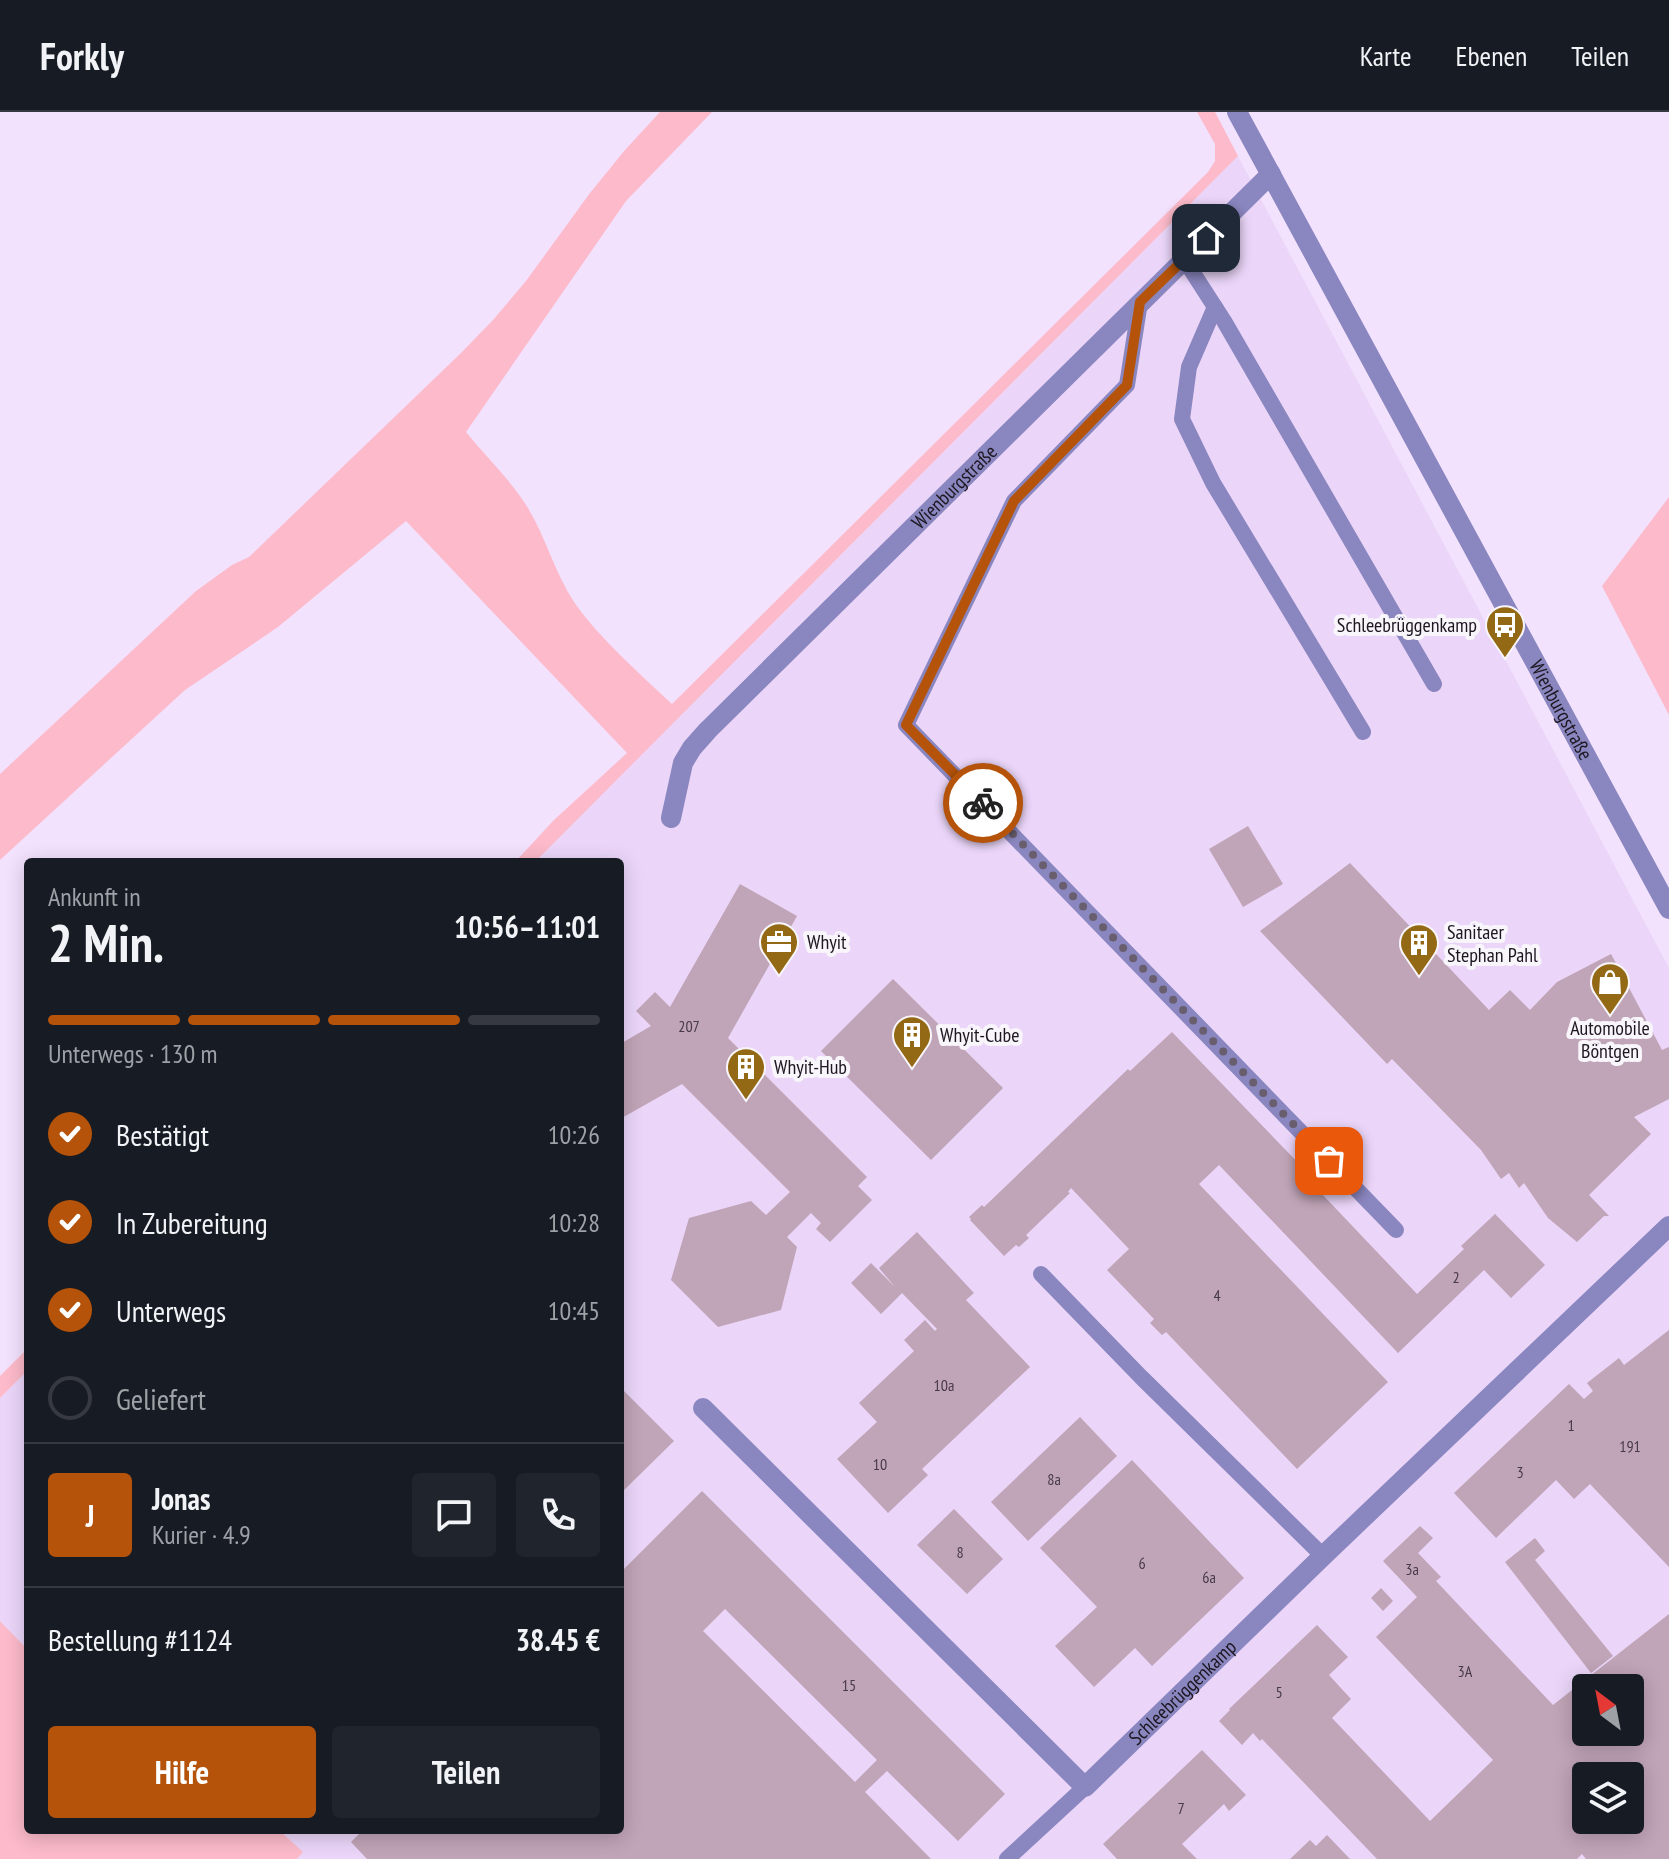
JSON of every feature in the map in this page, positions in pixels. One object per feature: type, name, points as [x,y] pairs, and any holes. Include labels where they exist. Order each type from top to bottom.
[{"type":"street","name":"Wienburgstraße","points":[[1237,112],[1669,909]]},
{"type":"street","name":"Wienburgstraße","points":[[671,818],[683,763],[708,730],[1271,174]]},
{"type":"street","name":"Schleebrüggenkamp","points":[[1085,1787],[1669,1226]]},
{"type":"street","points":[[703,1408],[1085,1787]]},
{"type":"lane","points":[[1184,259],[1434,684]]},
{"type":"lane","points":[[1140,302],[1127,385],[1014,501],[906,725],[1396,1230]]},
{"type":"lane","points":[[1215,307],[1189,367],[1182,419],[1213,483],[1363,732]]},
{"type":"lane","points":[[1041,1274],[1323,1556]]},
{"type":"lane","points":[[1007,1859],[1085,1787]]},
{"type":"shaded area","points":[[660,112],[712,112],[626,201],[466,432],[528,508],[567,591],[584,616],[672,704],[1208,172],[1215,161],[1215,144],[1197,112],[1215,112],[1238,156],[539,858],[519,858],[554,820],[627,753],[406,521],[278,627],[185,690],[0,860],[0,774],[196,591],[232,565],[249,557],[461,353],[526,281],[625,150]]},
{"type":"shaded area","points":[[1238,156],[1669,968],[1669,1859],[297,1859],[303,1852],[283,1834],[624,1834],[624,858],[539,858]]},
{"type":"shaded area","points":[[1669,497],[1669,715],[1602,586]]},
{"type":"shaded area","points":[[24,1352],[24,1374],[0,1398],[0,1376]]},
{"type":"shaded area","points":[[24,1374],[24,1646],[0,1621],[0,1398]]},
{"type":"shaded area","points":[[0,1621],[24,1646],[24,1834],[283,1834],[303,1852],[297,1859],[0,1859]]},
{"type":"building","points":[[1248,826],[1283,884],[1243,907],[1209,849]]},
{"type":"building","points":[[1350,863],[1489,1010],[1510,990],[1530,1010],[1557,982],[1611,954],[1662,1050],[1669,1047],[1669,1099],[1634,1117],[1651,1134],[1589,1195],[1609,1216],[1604,1216],[1577,1242],[1548,1218],[1524,1183],[1519,1188],[1509,1173],[1501,1179],[1481,1150],[1392,1059],[1387,1064],[1260,931]]},
{"type":"building","name":"Whyit-Hub","points":[[740,884],[797,916],[728,1038],[867,1177],[858,1186],[872,1200],[830,1242],[816,1229],[821,1223],[811,1213],[787,1237],[797,1247],[781,1310],[718,1327],[671,1280],[689,1218],[751,1201],[766,1215],[790,1192],[682,1084],[624,1117],[624,1042],[651,1026],[636,1011],[655,992],[670,1007]]},
{"type":"building","name":"Whyit-Cube","points":[[893,979],[1003,1088],[931,1160],[821,1051]]},
{"type":"building","points":[[1172,1032],[1306,1171],[1312,1165],[1330,1184],[1321,1193],[1417,1294],[1495,1214],[1545,1265],[1511,1298],[1484,1270],[1398,1353],[1219,1165],[1199,1184],[1388,1382],[1297,1469],[1166,1332],[1162,1335],[1150,1323],[1154,1319],[1107,1270],[1129,1249],[1071,1188],[1070,1193],[1026,1235],[1029,1238],[1004,1256],[969,1217],[982,1205],[984,1207],[1128,1069],[1130,1071]]},
{"type":"building","points":[[917,1232],[974,1293],[966,1300],[1030,1367],[922,1469],[928,1475],[888,1513],[837,1459],[877,1422],[859,1403],[914,1351],[904,1340],[925,1320],[935,1331],[937,1329],[902,1293],[881,1314],[851,1283],[871,1263],[895,1287],[879,1268]]},
{"type":"building","points":[[1669,1330],[1669,1567],[1590,1484],[1574,1499],[1556,1480],[1496,1538],[1454,1493],[1569,1384],[1584,1399],[1593,1391],[1587,1383],[1619,1358],[1624,1365]]},
{"type":"building","points":[[624,1391],[674,1441],[624,1490]]},
{"type":"building","points":[[1080,1417],[1117,1456],[1028,1541],[991,1502]]},
{"type":"building","points":[[1132,1460],[1244,1578],[1152,1666],[1135,1648],[1094,1687],[1055,1646],[1097,1607],[1040,1548]]},
{"type":"building","points":[[702,1491],[1005,1794],[958,1841],[887,1771],[865,1792],[931,1859],[367,1859],[351,1842],[359,1834],[624,1834],[624,1569]],"holes":[[[725,1609],[877,1760],[855,1782],[703,1631]]]},
{"type":"building","points":[[954,1509],[1003,1559],[967,1594],[917,1545]]},
{"type":"building","points":[[1420,1526],[1433,1538],[1418,1553],[1441,1577],[1436,1581],[1553,1705],[1572,1690],[1572,1746],[1644,1746],[1644,1674],[1593,1674],[1669,1614],[1669,1859],[1586,1859],[1582,1854],[1577,1859],[1377,1859],[1262,1739],[1260,1741],[1253,1733],[1242,1745],[1219,1721],[1317,1625],[1348,1657],[1329,1675],[1351,1699],[1332,1718],[1430,1821],[1493,1760],[1376,1637],[1417,1597],[1383,1561]]},
{"type":"building","points":[[1535,1538],[1545,1551],[1535,1560],[1613,1656],[1591,1673],[1505,1562]]},
{"type":"building","points":[[1381,1588],[1393,1601],[1383,1611],[1371,1598]]},
{"type":"building","points":[[1202,1750],[1246,1795],[1229,1811],[1224,1804],[1182,1844],[1197,1859],[1117,1859],[1103,1844]]},
{"type":"building","points":[[1327,1835],[1350,1859],[1290,1859],[1310,1840],[1316,1846]]},
{"type":"way so far","points":[[983,803],[1329,1161]]},
{"type":"place","name":"Schleebrüggenkamp","points":[[1505,659]]},
{"type":"place","name":"Whyit","points":[[779,976]]},
{"type":"place","name":"Sanitaer Stephan Pahl","points":[[1419,977]]},
{"type":"place","name":"Automobile Böntgen","points":[[1610,1016]]},
{"type":"place","name":"Whyit-Cube","points":[[912,1069]]},
{"type":"place","name":"Whyit-Hub","points":[[746,1101]]},
{"type":"route","points":[[983,803],[906,725],[1014,501],[1127,385],[1140,302],[1206,238]]}]
